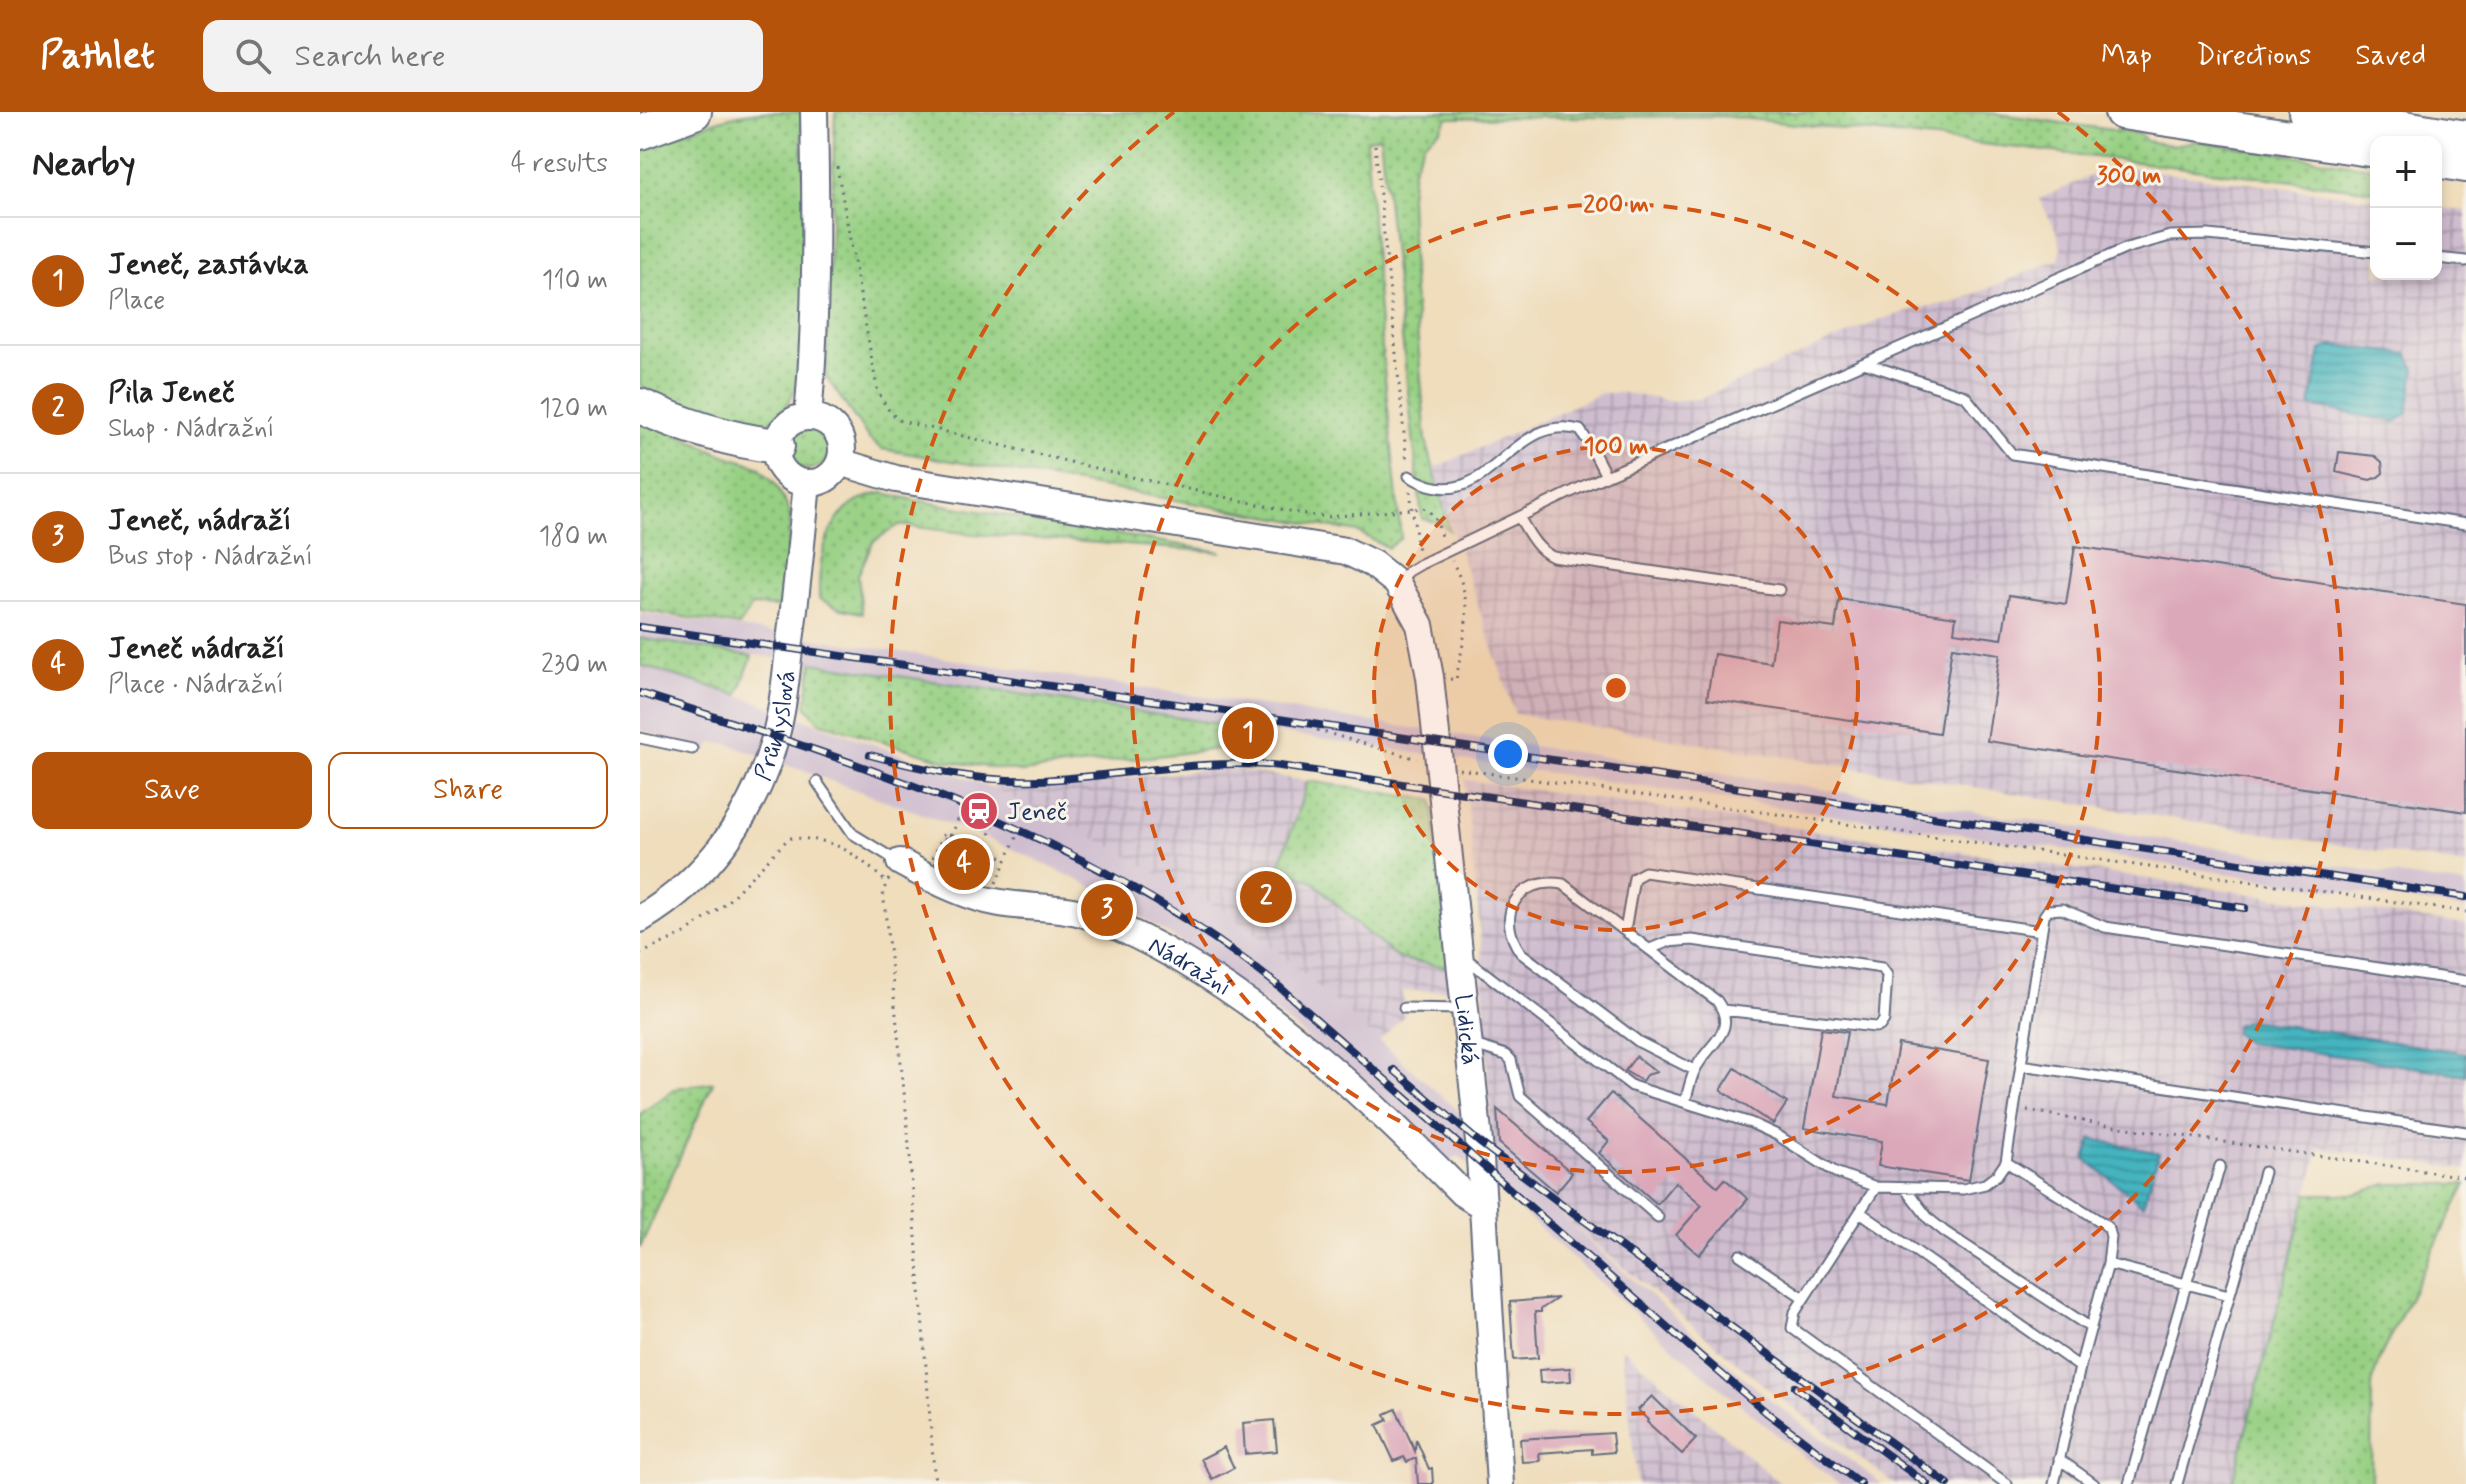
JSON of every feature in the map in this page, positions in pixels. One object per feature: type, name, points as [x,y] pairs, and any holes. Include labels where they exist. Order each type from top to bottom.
[{"type":"highway","points":[[640,132],[694,112]]},
{"type":"highway","points":[[2122,112],[2370,149]]},
{"type":"highway","points":[[2306,112],[2466,138]]},
{"type":"highway","points":[[2442,161],[2466,165]]},
{"type":"highway","points":[[640,406],[673,421],[742,441],[777,446]]},
{"type":"street","points":[[808,417],[815,292],[815,124]]},
{"type":"street","points":[[808,417],[826,422],[838,435],[841,444],[840,462],[830,475],[807,483],[786,473],[778,461],[777,446],[784,429],[808,417]]},
{"type":"street","points":[[840,462],[896,479],[1346,551],[1373,564],[1397,583]]},
{"type":"street","name":"Průmyslová","points":[[640,919],[656,910],[701,872],[735,831],[756,793],[768,762],[782,704],[807,483]]},
{"type":"street","name":"Lidická","points":[[1397,583],[1420,625],[1430,677],[1467,1009],[1500,1484]]},
{"type":"street","name":"Nádražní","points":[[893,873],[926,876],[989,901],[1082,909],[1184,962],[1261,1013],[1327,1065],[1462,1193],[1483,1206]]},
{"type":"lane","points":[[1397,583],[1409,571],[1446,552],[1606,476],[2127,248],[2170,236],[2208,235],[2370,251]]},
{"type":"lane","points":[[2442,259],[2466,261]]},
{"type":"lane","points":[[1864,363],[1965,396],[2012,454],[2466,524]]},
{"type":"lane","points":[[1409,476],[1425,486],[1462,487],[1546,429],[1562,427],[1580,430],[1606,476]]},
{"type":"lane","points":[[1519,517],[1542,551],[1553,557],[1779,590]]},
{"type":"lane","points":[[640,738],[692,749]]},
{"type":"lane","name":"Nádražní","points":[[817,782],[853,834],[893,873]]},
{"type":"lane","points":[[1625,931],[1634,878],[1645,872],[2041,931]]},
{"type":"lane","points":[[1685,1102],[1694,1070],[1724,1029],[1726,1020],[1717,1001],[1563,884],[1548,881],[1529,886],[1515,898],[1509,915],[1513,941],[1521,953],[1639,1042],[1694,1070]]},
{"type":"lane","points":[[1461,955],[1632,1086],[1751,1123],[1777,1135],[1835,1172],[1876,1187],[1905,1188],[1963,1189],[1985,1184],[1997,1175],[2006,1162],[2041,931],[2048,910],[2062,909],[2105,927],[2466,981]]},
{"type":"lane","points":[[1650,949],[1667,942],[1692,940],[1882,968],[1887,975],[1884,1020],[1875,1027],[1723,1010]]},
{"type":"lane","points":[[1404,1008],[1467,1009]]},
{"type":"lane","points":[[1470,1044],[1506,1055],[1511,1060],[1520,1096],[1658,1217]]},
{"type":"lane","points":[[2021,1065],[2466,1132]]},
{"type":"lane","points":[[2006,1162],[2103,1223],[2111,1237],[2108,1264],[2080,1367],[2054,1484]]},
{"type":"lane","points":[[2129,1484],[2220,1166]]},
{"type":"lane","points":[[2177,1484],[2264,1172]]},
{"type":"lane","points":[[1876,1187],[1791,1321],[1795,1332],[2007,1484]]},
{"type":"lane","points":[[1905,1188],[1929,1219],[1945,1232],[2091,1328]]},
{"type":"lane","points":[[1860,1212],[2080,1367]]},
{"type":"lane","points":[[1740,1255],[1804,1298]]},
{"type":"lane","points":[[2108,1264],[2229,1295]]},
{"type":"lane","points":[[2059,1459],[2094,1484]]},
{"type":"path","points":[[1375,145],[1412,509]]},
{"type":"path","points":[[837,166],[877,388],[890,413],[901,421],[1132,477],[1308,515],[1327,517],[1430,510],[1446,552],[1464,586],[1468,603],[1456,680],[1430,677]]},
{"type":"path","points":[[1317,730],[1440,766],[2466,912]]},
{"type":"path","points":[[951,836],[962,810]]},
{"type":"path","points":[[983,849],[994,823]]},
{"type":"path","points":[[926,876],[944,833],[1007,859]]},
{"type":"path","points":[[989,901],[1018,833]]},
{"type":"path","points":[[640,954],[687,932],[724,905],[789,838],[817,838],[893,873],[883,891],[907,1120],[935,1484]]},
{"type":"path","points":[[2014,1107],[2093,1123],[2466,1177]]},
{"type":"shaded area","points":[[2113,166],[2370,198],[2370,280],[2442,280],[2442,208],[2466,211],[2466,865],[1515,714],[1432,469],[1602,393],[1625,393],[1668,401],[1699,399],[1882,319],[1919,308],[1952,303],[2059,259],[2061,248],[2057,232],[2039,199]]},
{"type":"shaded area","points":[[640,613],[2466,885],[2466,909],[640,638]]},
{"type":"shaded area","points":[[640,665],[738,695],[993,788],[1082,830],[1227,912],[1281,954],[1491,1140],[1556,1192],[1547,1203],[1706,1345],[1773,1402],[1882,1484],[1840,1484],[1814,1465],[1690,1363],[1459,1156],[1449,1162],[1298,1030],[1181,942],[1105,893],[1017,851],[950,824],[729,744],[712,743],[707,751],[640,730]]},
{"type":"shaded area","points":[[1222,768],[1308,781],[1279,867],[1314,882],[1361,928],[1449,967],[1449,990],[1403,991],[1404,1016],[1379,1041],[1281,954],[1227,912],[993,788],[1038,787]]},
{"type":"shaded area","points":[[1465,780],[2466,925],[2466,1169],[2319,1148],[2232,1484],[1895,1484],[1772,1392],[1547,1203],[1555,1191],[1491,1140],[1481,942]]},
{"type":"shaded area","points":[[1622,1348],[1781,1484],[1637,1484]]},
{"type":"green space","points":[[760,112],[801,112],[806,305],[800,368],[789,401],[776,417],[746,425],[687,410],[640,385],[640,153],[713,122]]},
{"type":"green space","points":[[835,112],[1984,112],[2141,134],[2146,141],[2172,145],[2197,141],[2370,167],[2370,190],[1722,116],[1447,118],[1441,129],[1424,143],[1413,169],[1410,196],[1413,280],[1426,440],[1450,531],[1440,523],[1422,519],[1380,136],[1366,140],[1381,339],[1401,538],[1388,548],[1358,532],[882,449],[870,440],[826,377]]},
{"type":"green space","points":[[640,416],[721,454],[758,466],[775,483],[791,514],[783,607],[752,606],[739,626],[640,610]]},
{"type":"green space","points":[[809,429],[823,435],[829,449],[823,463],[809,469],[795,463],[789,449],[795,435]]},
{"type":"green space","points":[[883,493],[1222,552],[973,534],[899,525],[873,542],[858,575],[862,613],[841,609],[819,599],[825,546],[839,517],[850,506]]},
{"type":"green space","points":[[640,638],[752,656],[738,695],[640,665]]},
{"type":"green space","points":[[812,663],[1227,725],[1225,748],[1021,772],[947,761],[819,722],[806,706]]},
{"type":"green space","points":[[1308,781],[1433,800],[1449,967],[1399,959],[1361,928],[1314,882],[1279,867]]},
{"type":"green space","points":[[713,1082],[640,1248],[640,1114],[677,1088]]},
{"type":"green space","points":[[2387,1184],[2466,1184],[2381,1355],[2372,1381],[2371,1484],[2232,1484],[2307,1194],[2356,1194]]},
{"type":"water","points":[[2333,345],[2408,354],[2415,369],[2408,413],[2395,422],[2310,406],[2321,350]]},
{"type":"water","points":[[2249,1020],[2466,1053],[2466,1075],[2245,1042],[2235,1032],[2235,1025]]},
{"type":"water","points":[[2092,1139],[2159,1153],[2143,1205],[2085,1159]]},
{"type":"building","points":[[2339,452],[2375,456],[2382,462],[2383,473],[2370,480],[2336,472]]},
{"type":"building","points":[[2075,546],[2466,604],[2466,812],[1987,741],[2000,654],[1952,647],[1939,733],[1707,699],[1714,654],[1771,663],[1777,620],[1835,628],[1839,599],[1956,617],[1954,632],[2002,639],[2009,595],[2066,604]]},
{"type":"building","points":[[945,838],[994,861],[985,883],[935,862]]},
{"type":"building","points":[[1821,1029],[1847,1032],[1836,1096],[1888,1104],[1898,1044],[1989,1059],[1969,1180],[1878,1166],[1882,1141],[1804,1128]]},
{"type":"building","points":[[1636,1056],[1657,1072],[1646,1075],[1642,1081],[1625,1071]]},
{"type":"building","points":[[1735,1068],[1787,1103],[1773,1124],[1721,1090]]},
{"type":"building","points":[[1611,1093],[1718,1187],[1725,1179],[1748,1199],[1699,1255],[1676,1235],[1702,1205],[1675,1182],[1657,1204],[1599,1153],[1609,1141],[1586,1122]]},
{"type":"building","points":[[1497,1109],[1572,1173],[1556,1192],[1499,1143]]},
{"type":"building","points":[[1558,1298],[1541,1312],[1535,1312],[1538,1358],[1514,1360],[1510,1302]]},
{"type":"building","points":[[1570,1368],[1571,1381],[1540,1383],[1539,1370]]},
{"type":"building","points":[[1652,1396],[1696,1439],[1682,1454],[1638,1410]]},
{"type":"building","points":[[1396,1409],[1415,1451],[1416,1439],[1429,1469],[1432,1468],[1433,1484],[1418,1484],[1416,1458],[1407,1462],[1404,1457],[1394,1461],[1377,1425],[1388,1420],[1385,1414]]},
{"type":"building","points":[[1274,1420],[1277,1451],[1245,1454],[1243,1423]]},
{"type":"building","points":[[1612,1433],[1614,1452],[1592,1454],[1592,1449],[1539,1453],[1540,1461],[1522,1462],[1520,1439]]},
{"type":"building","points":[[1224,1447],[1234,1468],[1212,1479],[1201,1459]]},
{"type":"railway","points":[[640,627],[1253,715],[2466,897]]},
{"type":"railway","points":[[640,693],[807,747],[972,809],[1052,845],[1130,886],[1205,932],[1276,984],[1766,1412],[1861,1484]]},
{"type":"railway","points":[[870,755],[953,774],[1016,780],[1219,764],[1280,766],[2245,908]]},
{"type":"railway","points":[[1394,1070],[1479,1142],[1563,1205],[1948,1484]]},
{"type":"railway","points":[[1795,1387],[1927,1484]]},
{"type":"place","name":"Jeneč, zastávka","points":[[1248,733]]},
{"type":"place","name":"Jeneč","points":[[979,811]]},
{"type":"place","name":"Jeneč nádraží","points":[[964,864]]},
{"type":"place","name":"Pila Jeneč","points":[[1266,897]]},
{"type":"place","name":"Jeneč, nádraží","points":[[1107,910]]}]
